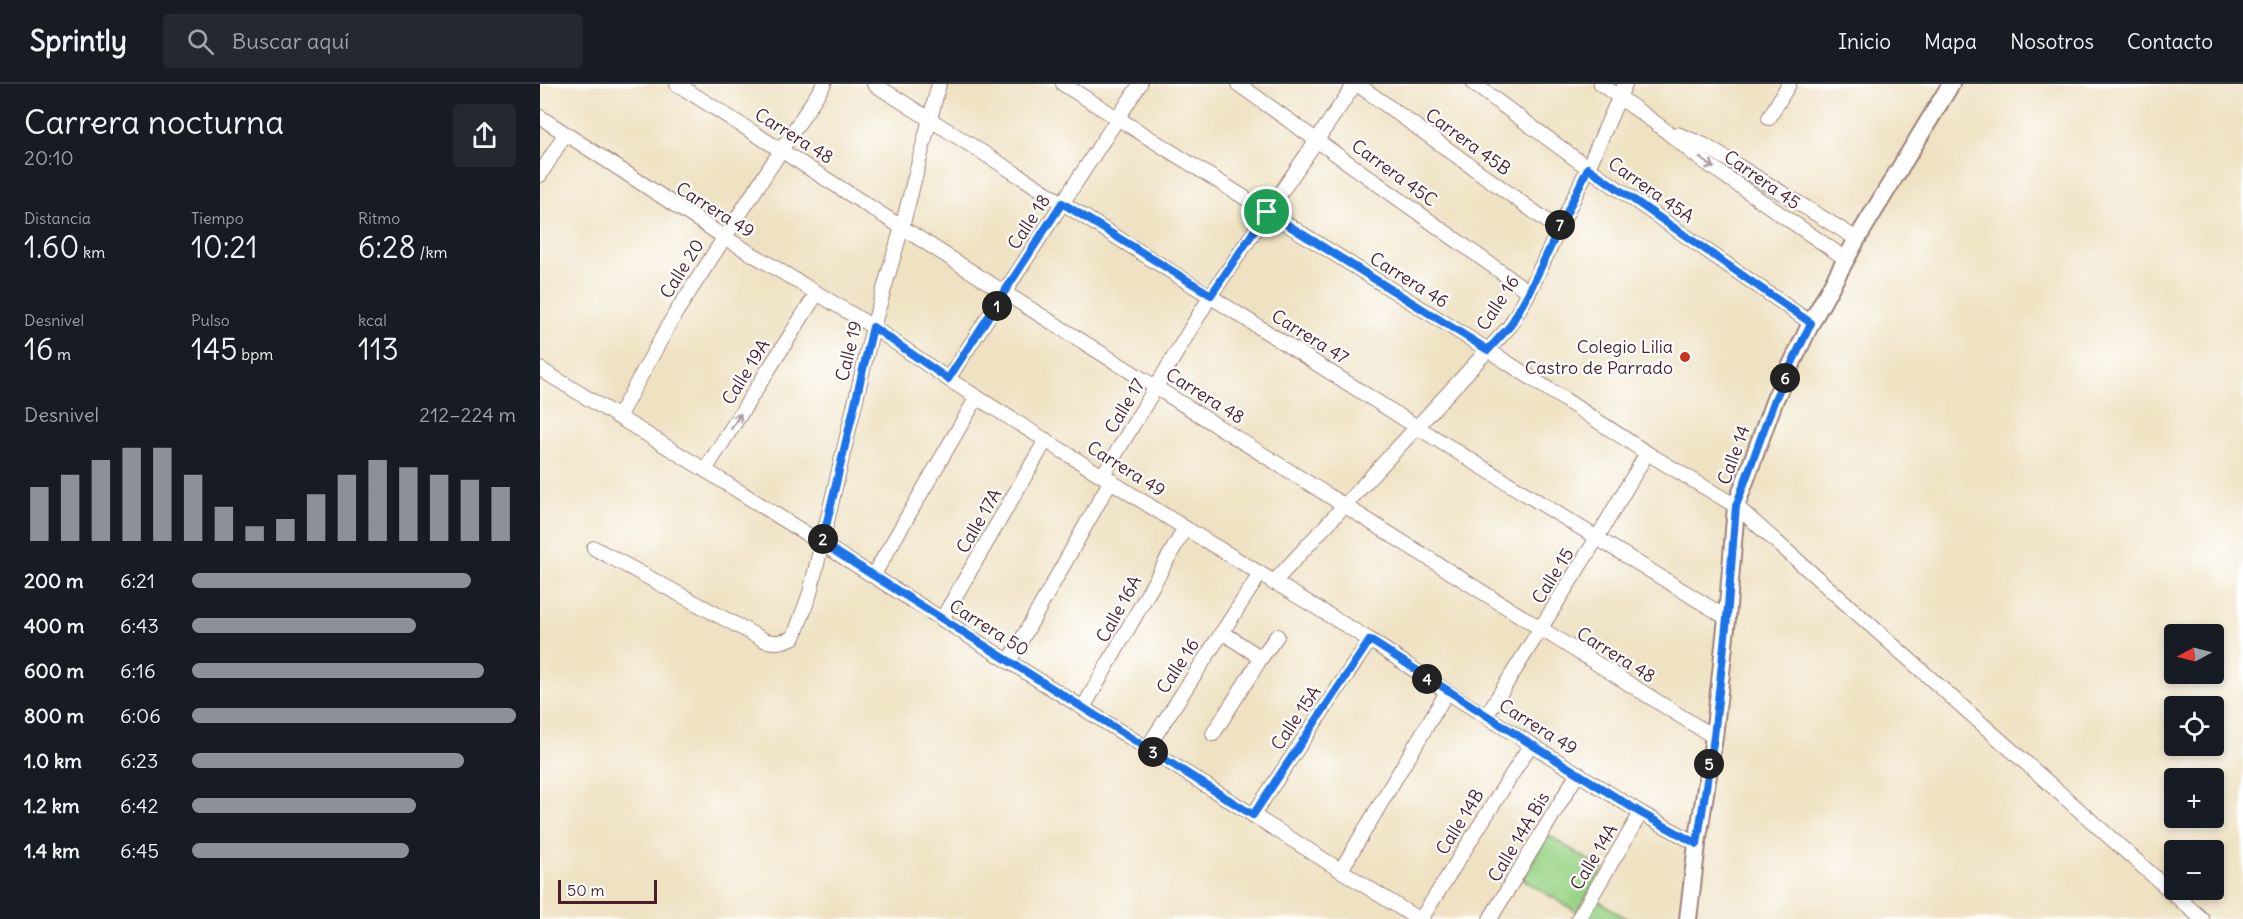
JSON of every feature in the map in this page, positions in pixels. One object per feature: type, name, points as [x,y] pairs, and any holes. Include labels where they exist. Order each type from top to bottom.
[{"type":"street","name":"Carrera 48","points":[[677,84],[1005,293],[1714,737]]},
{"type":"street","name":"Calle 20","points":[[618,417],[675,314],[824,84]]},
{"type":"street","name":"Carrera 47","points":[[874,84],[1417,427],[1727,618]]},
{"type":"street","name":"Calle 19","points":[[594,548],[772,643],[783,642],[794,637],[810,593],[873,327],[939,84]]},
{"type":"street","name":"Carrera 46","points":[[1063,84],[1488,350],[1647,453],[1736,506],[2202,919]]},
{"type":"street","name":"Calle 18","points":[[948,379],[1140,84]]},
{"type":"street","name":"Carrera 45C","points":[[1238,84],[1529,292]]},
{"type":"street","name":"Calle 17","points":[[1009,662],[1107,478],[1211,295],[1356,84]]},
{"type":"street","name":"Carrera 45B","points":[[1356,84],[1558,229]]},
{"type":"street","name":"Carrera 45A","points":[[1474,84],[1588,168],[1811,323]]},
{"type":"street","name":"Carrera 45","points":[[1601,84],[1621,90],[1699,158],[1846,259]]},
{"type":"street","points":[[1769,118],[1789,84]]},
{"type":"street","name":"Calle 14","points":[[1688,919],[1714,737],[1736,506],[1775,399],[1811,323],[1857,238],[1951,84]]},
{"type":"street","name":"Calle 16","points":[[1273,583],[1510,326],[1529,292],[1588,168],[1621,90]]},
{"type":"street","name":"Carrera 49","points":[[540,117],[724,237],[873,327],[948,379],[1185,528],[1370,640],[1447,692],[1641,813],[1697,844]]},
{"type":"street","name":"Carrera 45","points":[[1661,127],[1704,145],[1857,238]]},
{"type":"street","points":[[540,175],[565,134]]},
{"type":"street","name":"Calle 19A","points":[[705,470],[817,294]]},
{"type":"street","name":"Carrera 50","points":[[540,369],[822,543],[1420,919]]},
{"type":"street","points":[[873,576],[977,397]]},
{"type":"street","name":"Calle 17A","points":[[942,619],[1047,440]]},
{"type":"street","name":"Calle 15","points":[[1486,716],[1541,630],[1647,453]]},
{"type":"street","name":"Calle 16A","points":[[1083,708],[1185,528]]},
{"type":"street","name":"Calle 16","points":[[1147,748],[1260,574]]},
{"type":"street","points":[[1222,632],[1261,658]]},
{"type":"street","points":[[1213,735],[1277,636]]},
{"type":"street","name":"Calle 15A","points":[[1253,815],[1370,640]]},
{"type":"street","points":[[1341,870],[1447,692]]},
{"type":"street","name":"Calle 14B","points":[[1420,919],[1531,744]]},
{"type":"street","name":"Calle 14A Bis","points":[[1490,919],[1578,773]]},
{"type":"street","name":"Calle 14A","points":[[1578,919],[1641,813]]},
{"type":"green space","points":[[1548,835],[1603,869],[1577,912],[1522,879]]},
{"type":"green space","points":[[1596,899],[1627,919],[1584,919]]},
{"type":"place","name":"Colegio Lilia Castro de Parrado","points":[[1685,357]]},
{"type":"route","points":[[1588,168],[1811,323],[1775,399],[1736,506],[1714,737],[1697,844],[1641,813],[1447,692],[1370,640],[1253,815],[822,543],[873,327],[948,379],[1062,203],[1211,295],[1267,212],[1488,350],[1510,326],[1529,292],[1588,168]]}]
